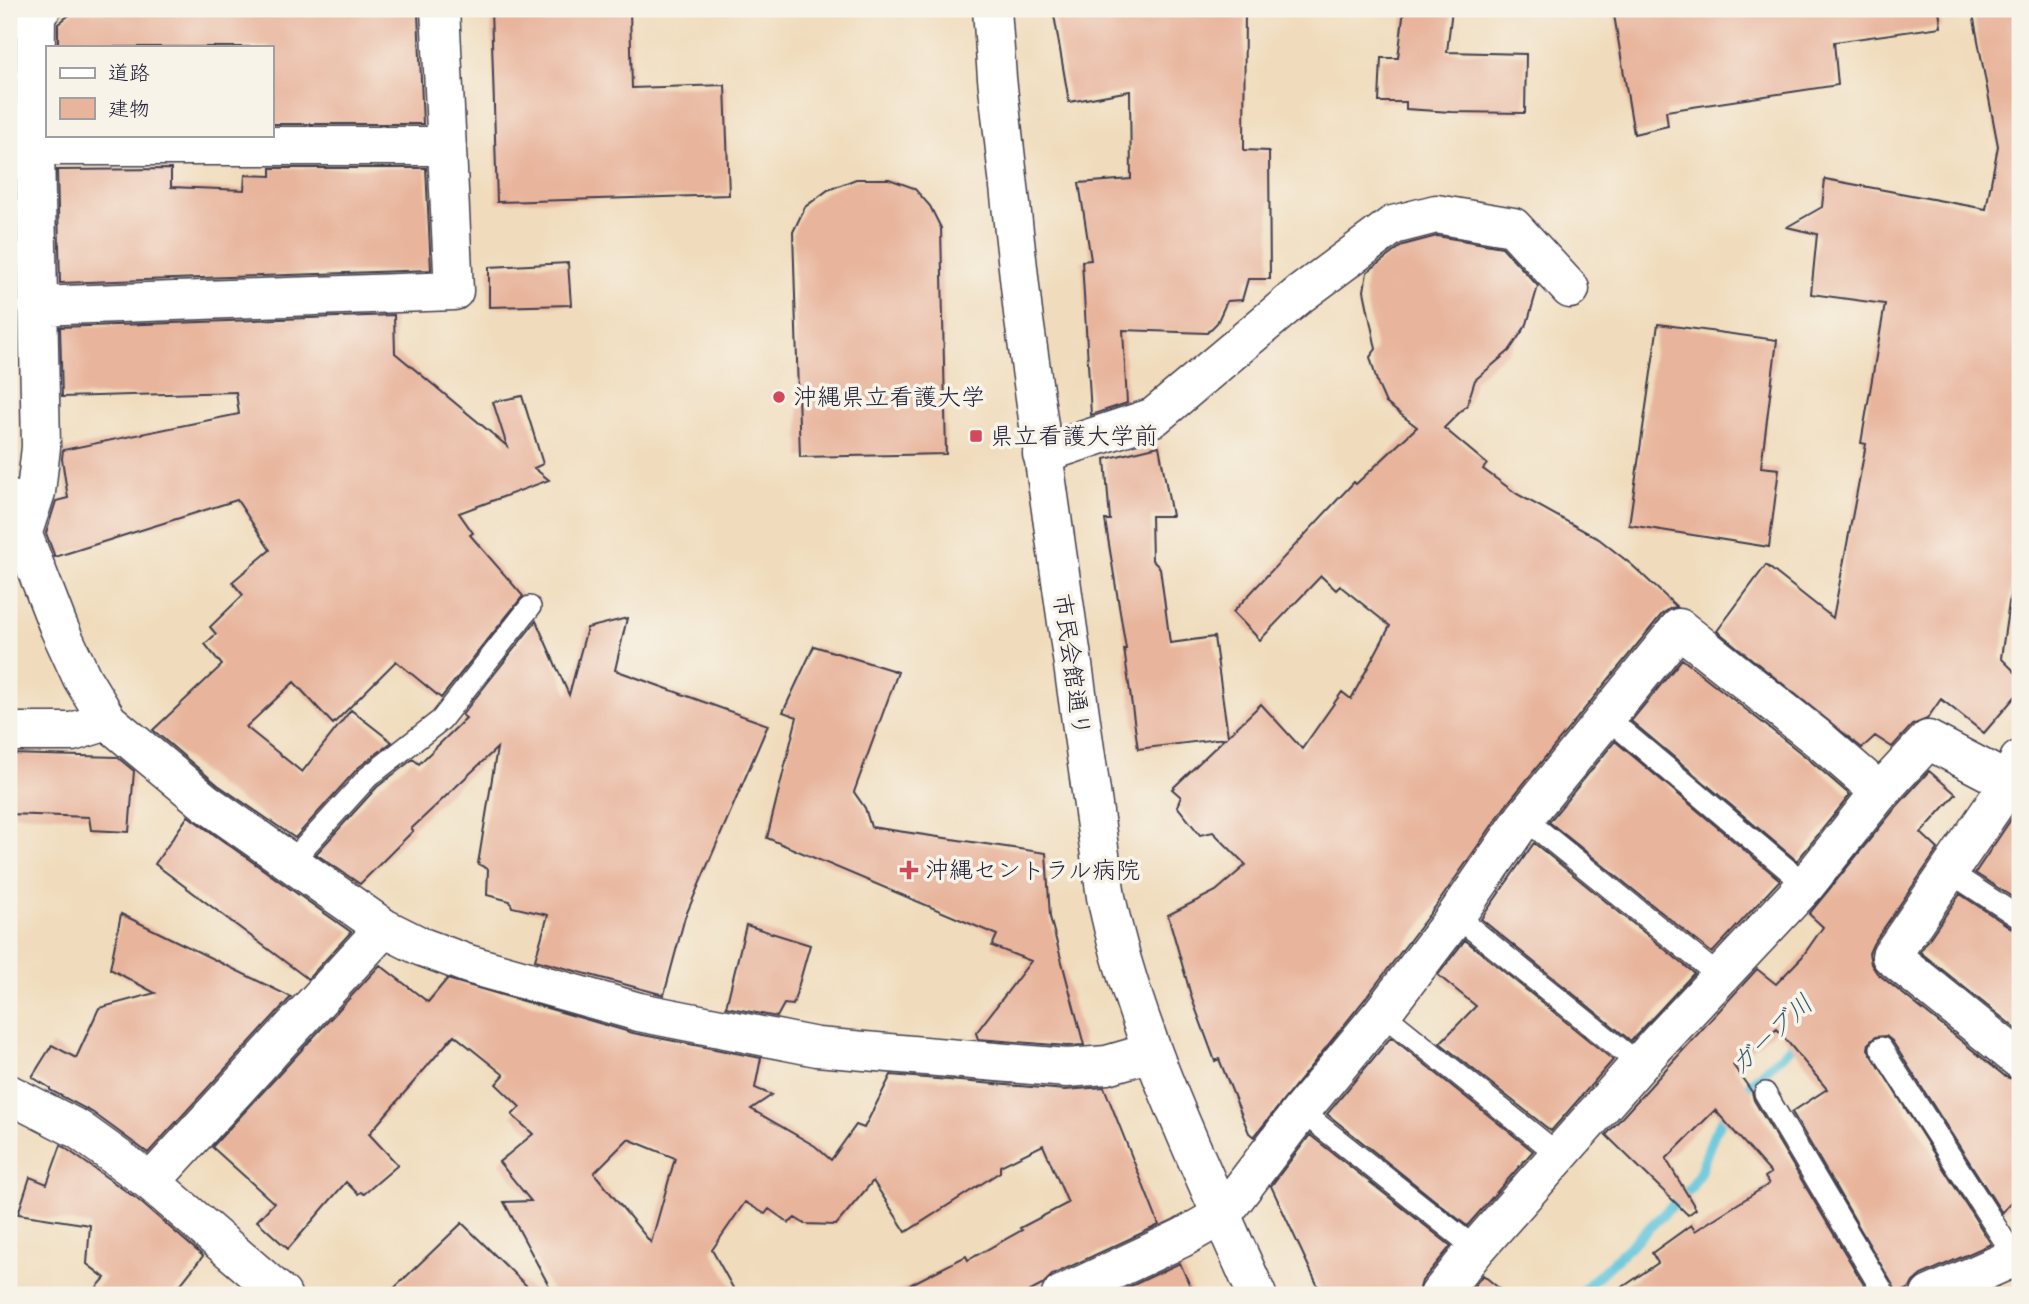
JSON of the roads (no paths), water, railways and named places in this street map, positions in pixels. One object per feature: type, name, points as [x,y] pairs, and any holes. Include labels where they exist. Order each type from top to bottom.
[{"type":"street","points":[[41,9],[36,13],[22,147],[37,306],[41,447],[36,492],[16,516],[59,628],[82,678],[108,721],[205,802],[384,928],[422,947],[468,964],[639,1012],[817,1047],[1067,1068],[1107,1065],[1152,1052]]},
{"type":"street","points":[[37,306],[454,291],[440,9]]},
{"type":"street","name":"市民会館通り","points":[[992,9],[997,78],[1042,454],[1101,874],[1112,928],[1167,1093],[1258,1295]]},
{"type":"street","points":[[22,147],[447,146]]},
{"type":"street","points":[[1042,454],[1154,416],[1300,295],[1393,225],[1436,214],[1513,227],[1570,289]]},
{"type":"street","points":[[1061,1295],[1182,1238],[1222,1215],[1456,916],[1524,818],[1679,628],[1820,740],[1880,792]]},
{"type":"street","points":[[9,732],[72,732],[108,721]]},
{"type":"street","points":[[1439,1295],[1476,1249],[1639,1064],[1806,885],[1880,792],[1928,740],[2017,776],[1891,956],[2020,1060]]},
{"type":"street","points":[[151,1182],[384,928]]},
{"type":"street","points":[[9,1094],[79,1130],[151,1182],[282,1295]]},
{"type":"street","points":[[1950,1291],[2018,1256]]},
{"type":"lane","points":[[289,863],[368,777],[441,720],[530,607]]},
{"type":"lane","points":[[1606,716],[1806,885]]},
{"type":"lane","points":[[1524,818],[1720,977]]},
{"type":"lane","points":[[1948,871],[2020,918]]},
{"type":"lane","points":[[1456,916],[1639,1064]]},
{"type":"lane","points":[[1382,1013],[1559,1155]]},
{"type":"lane","points":[[1881,1048],[2018,1256]]},
{"type":"lane","points":[[1765,1093],[1885,1295]]},
{"type":"lane","points":[[1301,1111],[1476,1249]]},
{"type":"waterway","name":"ガーブ川","points":[[1739,1094],[1800,1039]]},
{"type":"waterway","name":"ガーブ川","points":[[1578,1295],[1691,1188],[1714,1134],[1730,1107]]},
{"type":"place","name":"沖縄県立看護大学","points":[[779,397]]},
{"type":"place","name":"県立看護大学前","points":[[976,436]]},
{"type":"place","name":"沖縄セントラル病院","points":[[909,870]]}]
